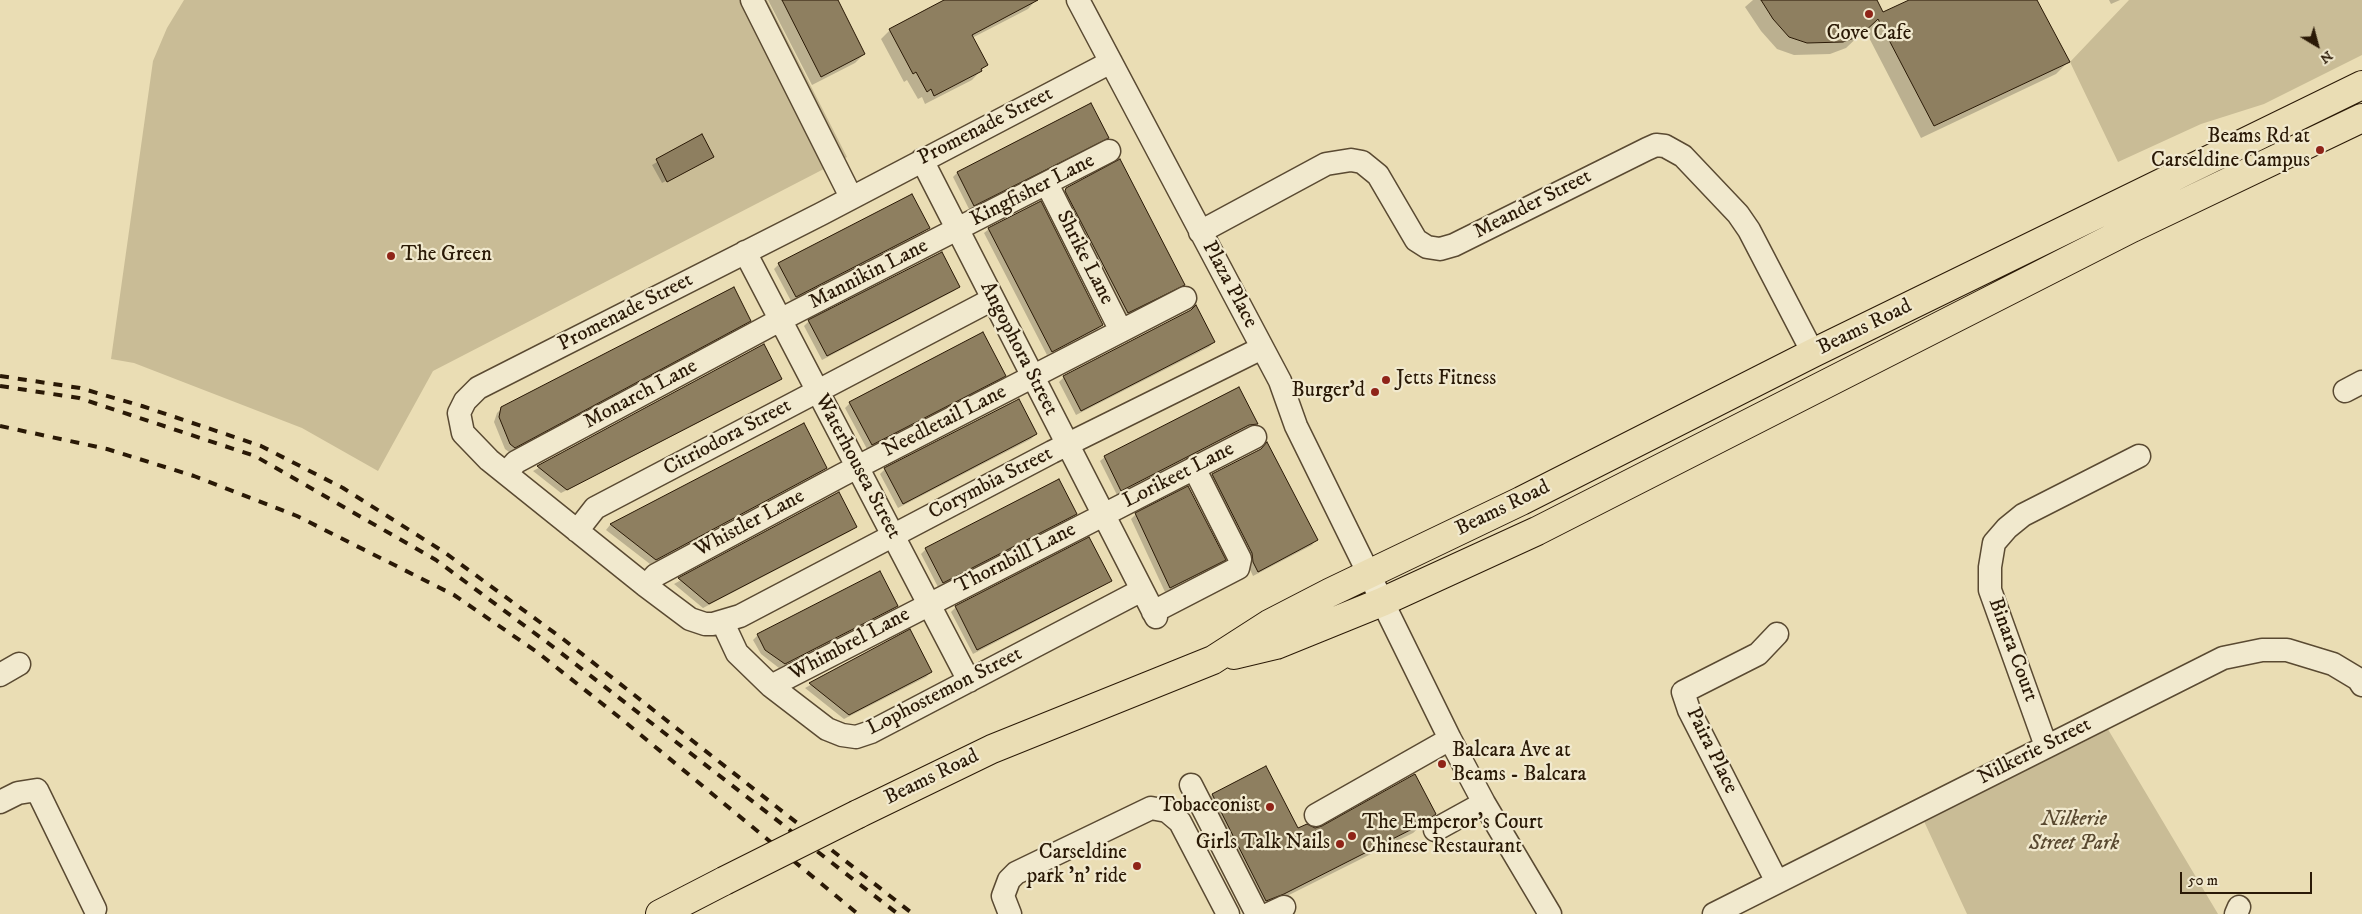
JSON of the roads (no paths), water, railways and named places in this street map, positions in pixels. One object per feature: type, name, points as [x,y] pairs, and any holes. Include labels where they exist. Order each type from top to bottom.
[{"type":"main road","name":"Beams Road","points":[[1213,660],[1269,624],[1521,501],[1813,353],[2362,85]]},
{"type":"main road","name":"Beams Road","points":[[660,914],[992,749],[1213,660],[1276,644],[1382,602],[1537,530],[2123,232],[2362,118]]},
{"type":"street","points":[[752,0],[851,197]]},
{"type":"street","name":"Plaza Place","points":[[1078,0],[1280,381],[1296,426],[1369,574]]},
{"type":"street","name":"Promenade Street","points":[[723,623],[698,623],[646,586],[475,448],[462,433],[459,413],[465,401],[478,388],[1111,62]]},
{"type":"street","name":"Meander Street","points":[[1200,232],[1326,164],[1351,160],[1362,162],[1378,175],[1408,230],[1416,240],[1427,247],[1440,249],[1454,245],[1647,149],[1656,145],[1665,146],[1684,156],[1738,214],[1749,230],[1813,353]]},
{"type":"street","name":"Kingfisher Lane","points":[[957,230],[1109,152]]},
{"type":"street","name":"Angophora Street","points":[[922,160],[1155,614],[1238,568],[1240,560],[1194,468]]},
{"type":"street","name":"Shrike Lane","points":[[1047,184],[1121,332]]},
{"type":"street","name":"Mannikin Lane","points":[[780,320],[957,230]]},
{"type":"street","name":"Waterhousea Street","points":[[745,252],[969,681]]},
{"type":"street","name":"Needletail Lane","points":[[857,467],[1185,298]]},
{"type":"street","name":"Citriodora Street","points":[[577,531],[595,508],[993,299]]},
{"type":"street","name":"Monarch Lane","points":[[506,474],[516,462],[780,320]]},
{"type":"street","name":"Corymbia Street","points":[[723,623],[740,616],[1068,444],[1262,348]]},
{"type":"street","name":"Lorikeet Lane","points":[[1103,514],[1255,437]]},
{"type":"street","name":"Binara Court","points":[[2046,746],[1990,590],[1990,567],[1994,543],[2007,528],[2023,515],[2139,456]]},
{"type":"street","name":"Whistler Lane","points":[[646,586],[656,575],[857,467]]},
{"type":"street","name":"Thornbill Lane","points":[[929,603],[1103,514]]},
{"type":"street","points":[[1369,574],[1450,739],[1484,803],[1550,914]]},
{"type":"street","name":"Lophostemon Street","points":[[723,623],[737,653],[771,686],[827,729],[842,735],[856,737],[872,732],[1142,590]]},
{"type":"street","name":"Whimbrel Lane","points":[[771,686],[929,603]]},
{"type":"street","name":"Paira Place","points":[[1777,634],[1758,654],[1683,692],[1689,710],[1777,882]]},
{"type":"street","name":"Nilkerie Street","points":[[1714,914],[2223,658],[2262,650],[2287,650],[2333,664],[2361,679]]},
{"type":"street","points":[[1316,816],[1450,739]]},
{"type":"street","points":[[1191,785],[1258,914]]},
{"type":"street","points":[[0,802],[18,793],[37,790],[95,909]]},
{"type":"street","points":[[1435,830],[1484,803]]},
{"type":"street","points":[[1010,914],[1003,896],[1009,880],[1016,873],[1151,808],[1167,811],[1180,822],[1228,914]]},
{"type":"railway","points":[[0,376],[80,388],[142,406],[261,446],[343,488],[444,552],[563,639],[913,914]]},
{"type":"railway","points":[[0,386],[79,398],[255,456],[436,560],[556,649],[898,914]]},
{"type":"railway","points":[[0,426],[107,449],[194,476],[297,516],[454,595],[537,652],[858,914]]},
{"type":"place","name":"Cove Cafe","points":[[1869,14]]},
{"type":"place","name":"Beams Rd at Carseldine Campus","points":[[2320,150]]},
{"type":"place","name":"The Green","points":[[391,256]]},
{"type":"place","name":"Jetts Fitness","points":[[1386,380]]},
{"type":"place","name":"Burger'd","points":[[1375,392]]},
{"type":"place","name":"Balcara Ave at Beams - Balcara","points":[[1442,764]]},
{"type":"place","name":"Tobacconist","points":[[1270,807]]},
{"type":"place","name":"The Emperor's Court Chinese Restaurant","points":[[1352,836]]},
{"type":"place","name":"Girls Talk Nails","points":[[1340,844]]},
{"type":"place","name":"Carseldine park 'n' ride","points":[[1137,866]]},
{"type":"park label","name":"Nilkerie Street Park","points":[[2074,833]]}]
